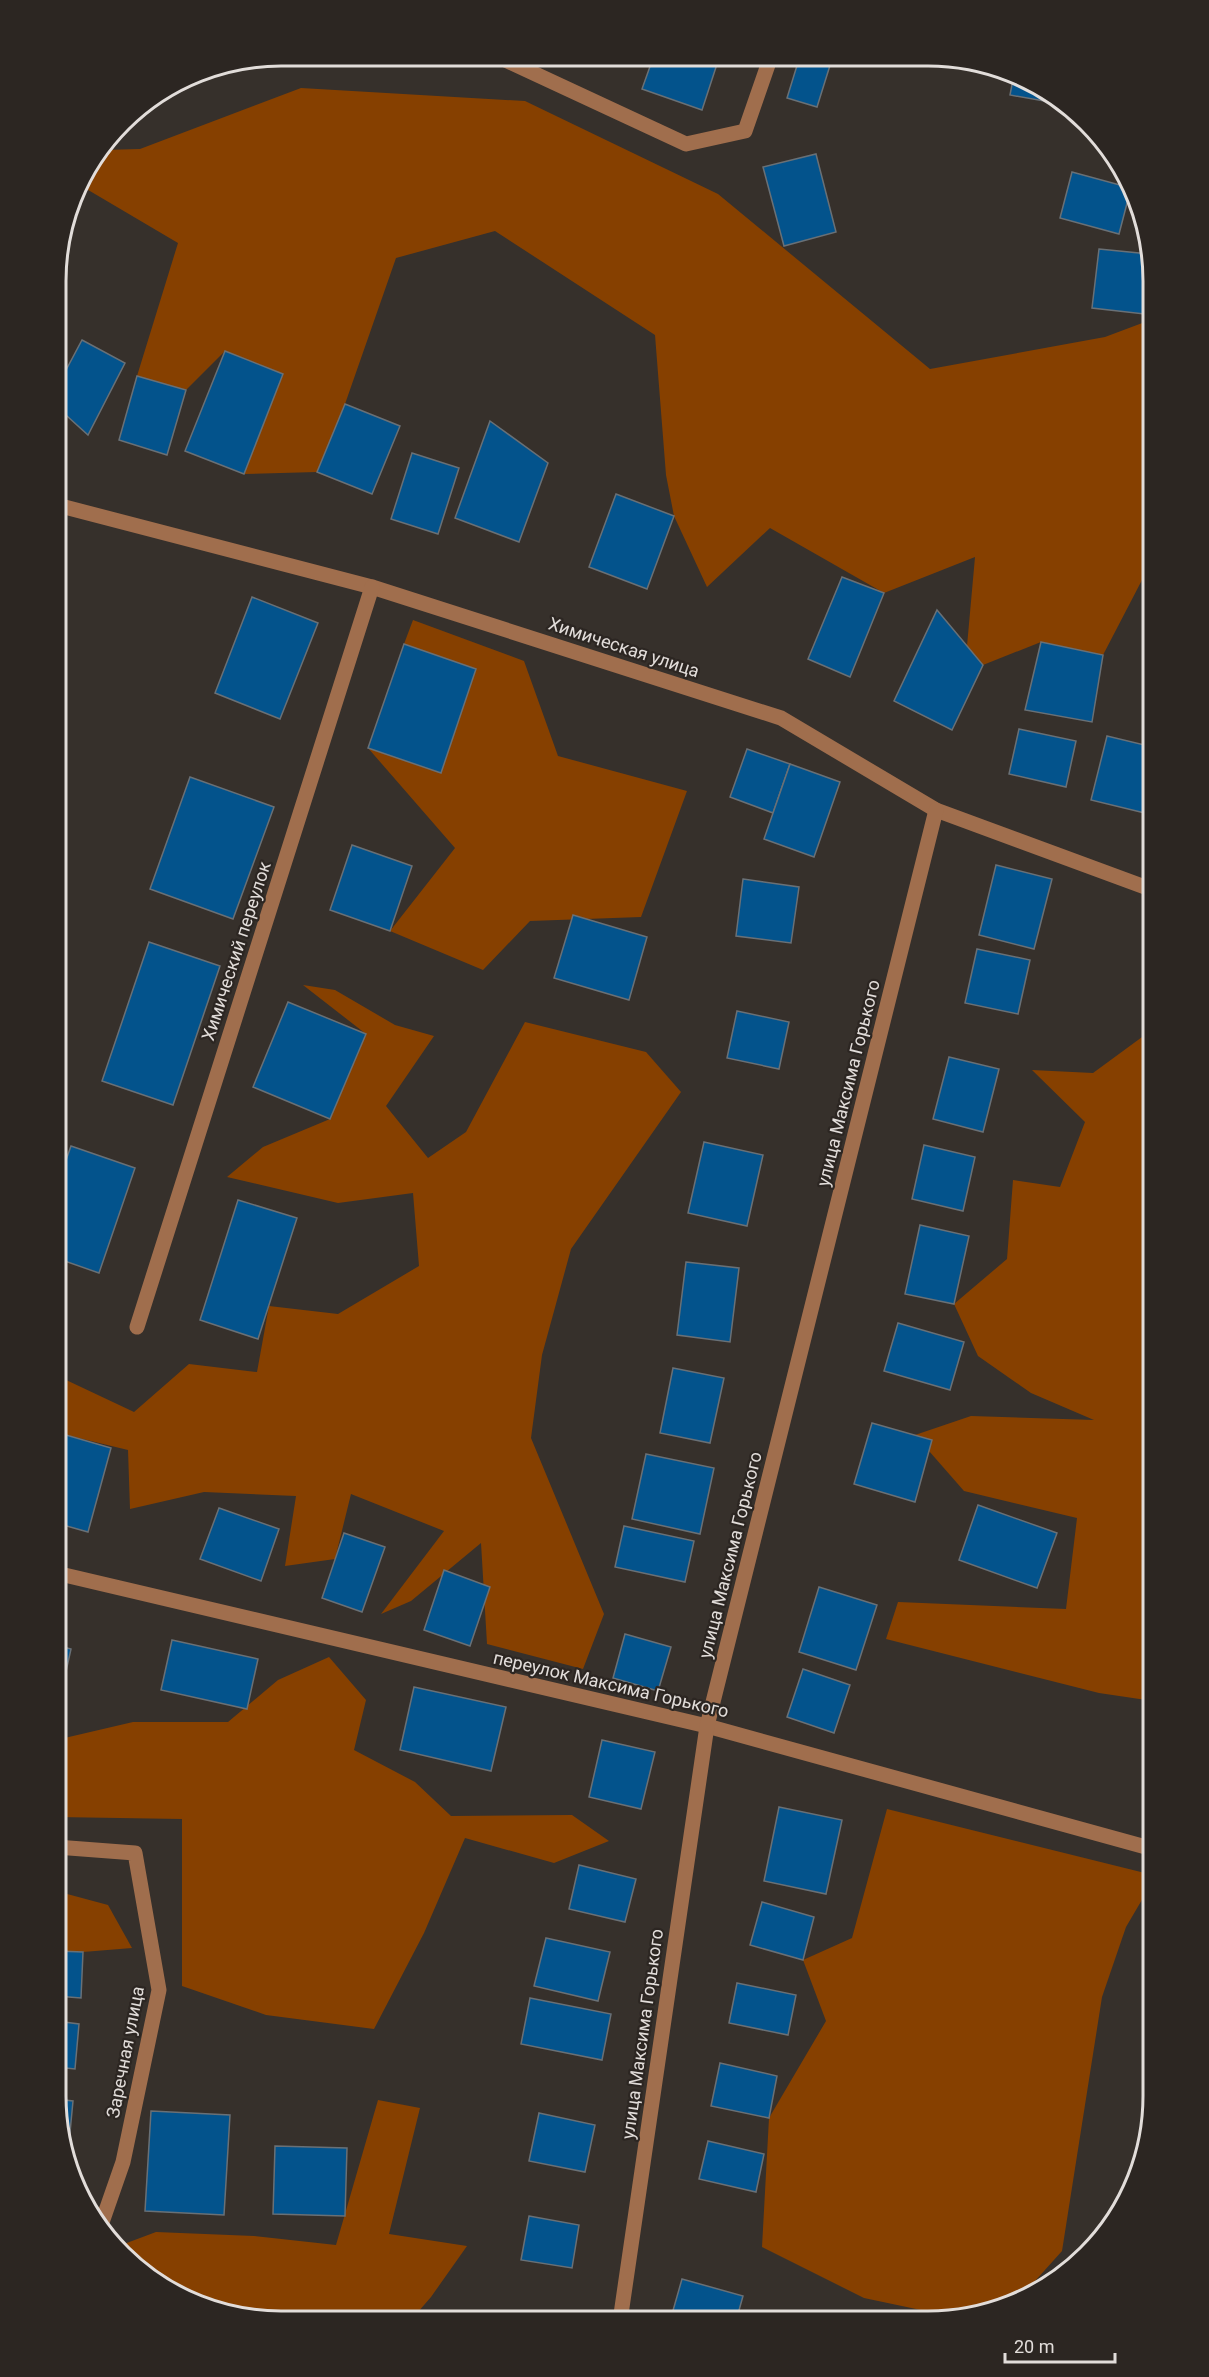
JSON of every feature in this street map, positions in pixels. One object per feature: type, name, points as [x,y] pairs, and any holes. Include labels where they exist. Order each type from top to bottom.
[{"type":"street","points":[[518,66],[686,144],[745,131],[767,66]]},
{"type":"street","name":"Химическая улица","points":[[66,507],[372,587],[781,718],[936,810],[1143,886]]},
{"type":"street","name":"Химический переулок","points":[[138,1327],[372,587]]},
{"type":"street","name":"улица Максима Горького","points":[[621,2311],[707,1726],[936,810]]},
{"type":"street","name":"переулок Максима Горького","points":[[66,1575],[707,1726],[1143,1846]]},
{"type":"street","name":"Заречная улица","points":[[66,1848],[135,1853],[159,1990],[123,2162],[104,2217]]},
{"type":"shaded area","points":[[301,88],[525,101],[718,194],[930,369],[1105,337],[1143,323],[1143,580],[1103,655],[1041,642],[983,665],[967,646],[975,557],[884,593],[770,528],[707,587],[674,516],[666,475],[655,335],[495,231],[396,258],[345,404],[317,472],[244,474],[283,374],[225,351],[186,390],[137,376],[178,243],[87,189],[111,150],[140,149]]},
{"type":"shaded area","points":[[413,620],[524,661],[558,756],[687,791],[641,917],[530,921],[483,970],[390,931],[455,848],[368,748],[441,773],[476,669],[404,644]]},
{"type":"shaded area","points":[[303,985],[335,990],[395,1025],[434,1036],[386,1106],[428,1158],[466,1132],[525,1022],[646,1052],[681,1092],[571,1249],[542,1355],[531,1438],[604,1614],[583,1669],[487,1644],[481,1543],[411,1601],[381,1614],[444,1531],[351,1494],[335,1559],[285,1566],[296,1496],[204,1492],[130,1509],[128,1450],[66,1435],[66,1380],[134,1412],[189,1364],[257,1372],[269,1306],[338,1314],[419,1266],[413,1193],[338,1203],[227,1177],[263,1147],[330,1119],[366,1034]]},
{"type":"shaded area","points":[[1143,1036],[1143,1700],[1099,1693],[886,1639],[898,1602],[1066,1609],[1077,1518],[964,1491],[915,1435],[971,1416],[1094,1420],[1031,1393],[978,1356],[954,1304],[1007,1259],[1013,1180],[1060,1187],[1085,1122],[1032,1070],[1093,1073]]},
{"type":"shaded area","points":[[329,1657],[366,1700],[354,1750],[415,1782],[451,1816],[572,1815],[609,1841],[554,1863],[465,1838],[424,1933],[374,2029],[266,2015],[182,1986],[182,1819],[66,1817],[66,1738],[133,1722],[228,1722],[278,1680]]},
{"type":"shaded area","points":[[887,1809],[1143,1873],[1143,1898],[1126,1927],[1102,1997],[1062,2251],[1033,2283],[1023,2289],[997,2300],[970,2307],[926,2311],[864,2298],[762,2247],[769,2118],[826,2021],[803,1960],[852,1938]]},
{"type":"shaded area","points":[[66,1894],[108,1905],[132,1948],[66,1951]]},
{"type":"shaded area","points":[[378,2100],[420,2108],[389,2234],[467,2246],[419,2311],[267,2311],[239,2307],[212,2300],[186,2289],[162,2275],[125,2244],[156,2232],[254,2236],[336,2245]]},
{"type":"building","points":[[650,66],[716,66],[702,110],[642,89]]},
{"type":"building","points":[[797,66],[830,66],[817,107],[787,98]]},
{"type":"building","points":[[1012,83],[1046,101],[1010,95]]},
{"type":"building","points":[[816,154],[836,232],[784,246],[763,167]]},
{"type":"building","points":[[1072,172],[1121,185],[1128,201],[1119,234],[1060,218]]},
{"type":"building","points":[[1099,249],[1141,253],[1143,314],[1092,308]]},
{"type":"building","points":[[82,340],[125,363],[88,435],[66,415],[66,370]]},
{"type":"building","points":[[225,351],[283,374],[244,474],[185,451]]},
{"type":"building","points":[[137,376],[186,390],[167,455],[119,440]]},
{"type":"building","points":[[345,404],[400,426],[372,494],[317,472]]},
{"type":"building","points":[[490,421],[548,463],[519,542],[455,518]]},
{"type":"building","points":[[412,453],[459,468],[438,534],[391,519]]},
{"type":"building","points":[[616,494],[674,516],[647,589],[589,567]]},
{"type":"building","points":[[842,577],[884,593],[850,677],[808,659]]},
{"type":"building","points":[[252,597],[318,623],[280,719],[215,693]]},
{"type":"building","points":[[937,610],[983,665],[952,730],[894,701]]},
{"type":"building","points":[[1041,642],[1103,655],[1092,722],[1025,710]]},
{"type":"building","points":[[404,644],[476,669],[441,773],[368,748]]},
{"type":"building","points":[[1019,729],[1076,741],[1066,787],[1009,774]]},
{"type":"building","points":[[1107,736],[1143,745],[1143,813],[1091,800]]},
{"type":"building","points":[[747,749],[790,764],[773,813],[730,797]]},
{"type":"building","points":[[790,764],[840,782],[814,857],[764,839]]},
{"type":"building","points":[[190,777],[274,807],[233,919],[150,889]]},
{"type":"building","points":[[352,845],[412,866],[390,931],[330,910]]},
{"type":"building","points":[[996,865],[1052,879],[1034,949],[979,935]]},
{"type":"building","points":[[743,879],[799,887],[791,943],[736,936]]},
{"type":"building","points":[[573,915],[647,937],[629,1000],[554,978]]},
{"type":"building","points":[[149,942],[220,966],[173,1105],[102,1081]]},
{"type":"building","points":[[977,949],[1030,960],[1018,1014],[965,1003]]},
{"type":"building","points":[[288,1002],[366,1034],[330,1119],[253,1087]]},
{"type":"building","points":[[737,1011],[789,1022],[779,1069],[727,1058]]},
{"type":"building","points":[[949,1057],[999,1069],[983,1132],[933,1119]]},
{"type":"building","points":[[704,1142],[763,1155],[747,1226],[688,1213]]},
{"type":"building","points":[[924,1145],[975,1157],[963,1211],[912,1199]]},
{"type":"building","points":[[71,1146],[135,1168],[99,1273],[66,1261],[66,1160]]},
{"type":"building","points":[[238,1200],[297,1218],[258,1339],[200,1320]]},
{"type":"building","points":[[920,1225],[969,1236],[954,1304],[905,1294]]},
{"type":"building","points":[[686,1262],[739,1268],[730,1342],[677,1335]]},
{"type":"building","points":[[898,1323],[964,1342],[950,1390],[884,1371]]},
{"type":"building","points":[[673,1368],[724,1378],[710,1443],[660,1433]]},
{"type":"building","points":[[872,1423],[932,1440],[915,1502],[854,1484]]},
{"type":"building","points":[[66,1435],[111,1448],[88,1532],[66,1526]]},
{"type":"building","points":[[646,1454],[714,1468],[700,1534],[632,1519]]},
{"type":"building","points":[[978,1505],[1057,1533],[1037,1588],[959,1560]]},
{"type":"building","points":[[219,1508],[279,1529],[261,1581],[200,1559]]},
{"type":"building","points":[[624,1526],[694,1541],[685,1582],[615,1567]]},
{"type":"building","points":[[344,1533],[385,1547],[362,1612],[322,1598]]},
{"type":"building","points":[[444,1570],[490,1587],[470,1646],[424,1630]]},
{"type":"building","points":[[819,1587],[877,1605],[856,1670],[799,1652]]},
{"type":"building","points":[[625,1634],[671,1647],[658,1691],[613,1678]]},
{"type":"building","points":[[172,1640],[258,1659],[247,1709],[161,1690]]},
{"type":"building","points":[[66,1648],[71,1649],[66,1671]]},
{"type":"building","points":[[803,1669],[850,1685],[834,1733],[787,1717]]},
{"type":"building","points":[[414,1687],[506,1707],[491,1771],[400,1750]]},
{"type":"building","points":[[602,1740],[655,1752],[641,1809],[589,1797]]},
{"type":"building","points":[[779,1807],[842,1820],[826,1894],[764,1881]]},
{"type":"building","points":[[579,1865],[636,1879],[625,1922],[569,1909]]},
{"type":"building","points":[[762,1902],[814,1917],[803,1960],[750,1945]]},
{"type":"building","points":[[546,1938],[610,1952],[598,2001],[534,1986]]},
{"type":"building","points":[[66,1951],[83,1952],[81,1998],[66,1997]]},
{"type":"building","points":[[737,1983],[796,1995],[788,2035],[729,2023]]},
{"type":"building","points":[[530,1998],[611,2014],[602,2060],[521,2044]]},
{"type":"building","points":[[66,2022],[79,2024],[75,2069],[66,2068]]},
{"type":"building","points":[[720,2063],[777,2076],[769,2118],[711,2106]]},
{"type":"building","points":[[66,2100],[73,2101],[70,2136]]},
{"type":"building","points":[[151,2111],[230,2115],[224,2215],[145,2211]]},
{"type":"building","points":[[539,2113],[595,2125],[585,2172],[529,2161]]},
{"type":"building","points":[[708,2141],[764,2154],[756,2192],[699,2179]]},
{"type":"building","points":[[275,2146],[347,2148],[345,2216],[273,2214]]},
{"type":"building","points":[[529,2216],[579,2225],[572,2268],[521,2260]]},
{"type":"building","points":[[682,2279],[743,2296],[739,2311],[673,2311]]}]
